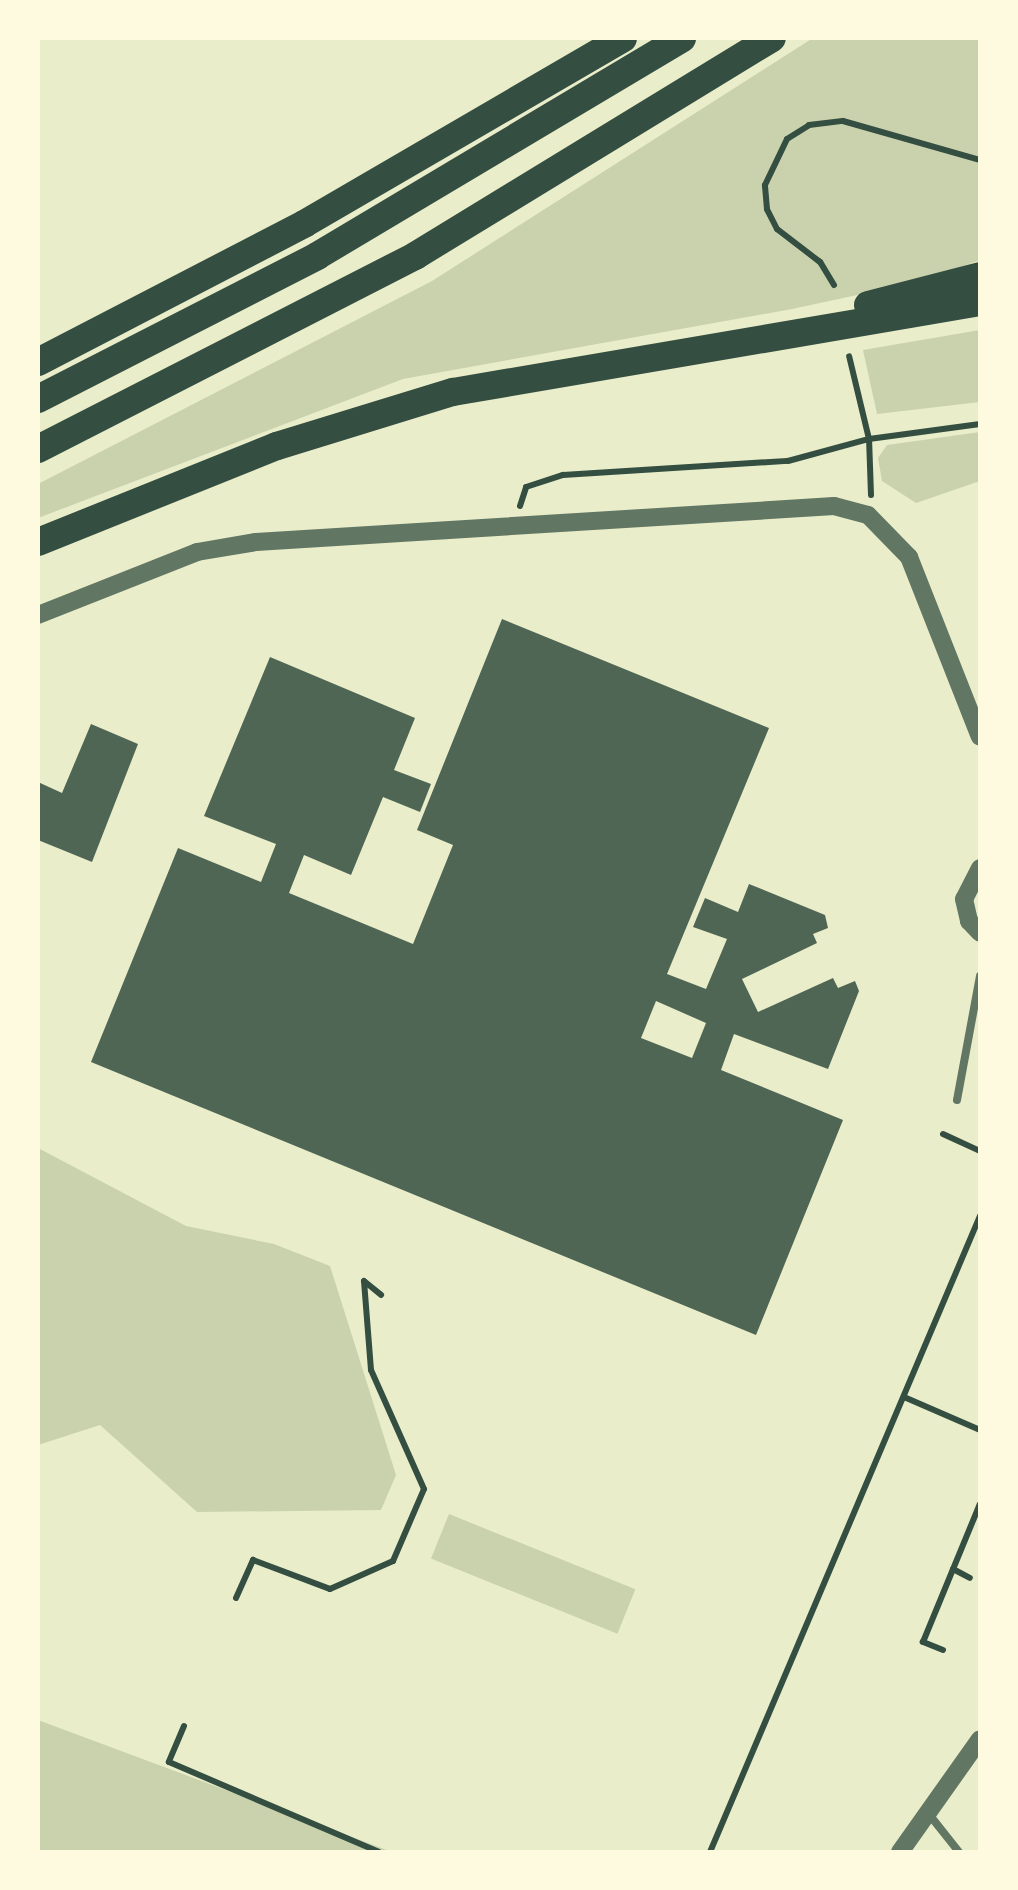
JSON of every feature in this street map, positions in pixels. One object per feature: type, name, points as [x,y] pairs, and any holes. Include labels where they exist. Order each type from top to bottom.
[{"type":"highway","points":[[38,362],[304,224],[623,38]]},
{"type":"highway","points":[[38,400],[316,256],[682,38]]},
{"type":"highway","points":[[38,449],[415,256],[772,38]]},
{"type":"highway","points":[[702,346],[980,276]]},
{"type":"highway","points":[[38,542],[370,415],[453,392],[702,346],[980,302]]},
{"type":"street","points":[[38,615],[196,552],[256,542],[834,506],[868,514],[908,557],[979,737]]},
{"type":"street","points":[[980,868],[964,899],[969,921],[980,933]]},
{"type":"street","points":[[900,1852],[980,1738]]},
{"type":"lane","points":[[957,1100],[980,976]]},
{"type":"lane","points":[[928,1813],[960,1852]]},
{"type":"path","points":[[834,285],[820,262],[776,229],[767,209],[765,185],[787,139],[810,124],[844,120],[980,160]]},
{"type":"path","points":[[849,356],[870,439],[874,482]]},
{"type":"path","points":[[512,527],[526,487],[563,475],[788,461],[870,439],[980,424]]},
{"type":"path","points":[[943,1134],[980,1152]]},
{"type":"path","points":[[710,1852],[980,1216]]},
{"type":"path","points":[[236,1598],[253,1560],[330,1589],[393,1561],[424,1489],[371,1370],[364,1282],[381,1295]]},
{"type":"path","points":[[904,1397],[980,1430]]},
{"type":"path","points":[[943,1650],[922,1642],[980,1504]]},
{"type":"path","points":[[953,1569],[970,1578]]},
{"type":"path","points":[[184,1726],[169,1762],[379,1852]]},
{"type":"green space","points":[[813,38],[980,38],[980,260],[918,282],[792,309],[403,379],[38,518],[38,484],[432,281]]},
{"type":"green space","points":[[980,330],[980,402],[877,414],[863,350]]},
{"type":"green space","points":[[980,432],[980,481],[916,503],[882,481],[878,458],[887,445]]},
{"type":"green space","points":[[38,1148],[186,1226],[274,1244],[330,1266],[396,1475],[381,1510],[197,1512],[100,1425],[38,1445]]},
{"type":"green space","points":[[449,1514],[635,1589],[617,1634],[431,1559]]},
{"type":"green space","points":[[38,1720],[392,1852],[38,1852]]},
{"type":"building","points":[[502,619],[769,728],[667,974],[706,989],[727,939],[693,927],[705,898],[738,912],[749,884],[825,915],[828,928],[813,934],[817,943],[742,979],[758,1012],[833,978],[838,988],[855,981],[859,991],[828,1069],[734,1034],[721,1070],[843,1120],[756,1335],[91,1062],[178,848],[261,882],[276,844],[204,816],[270,657],[415,718],[394,770],[431,784],[420,812],[383,797],[351,875],[304,855],[289,893],[413,944],[453,845],[417,830]],"holes":[[[656,1001],[706,1023],[692,1058],[641,1038]]]},
{"type":"building","points":[[91,724],[138,744],[92,862],[38,840],[38,782],[62,793]]}]
